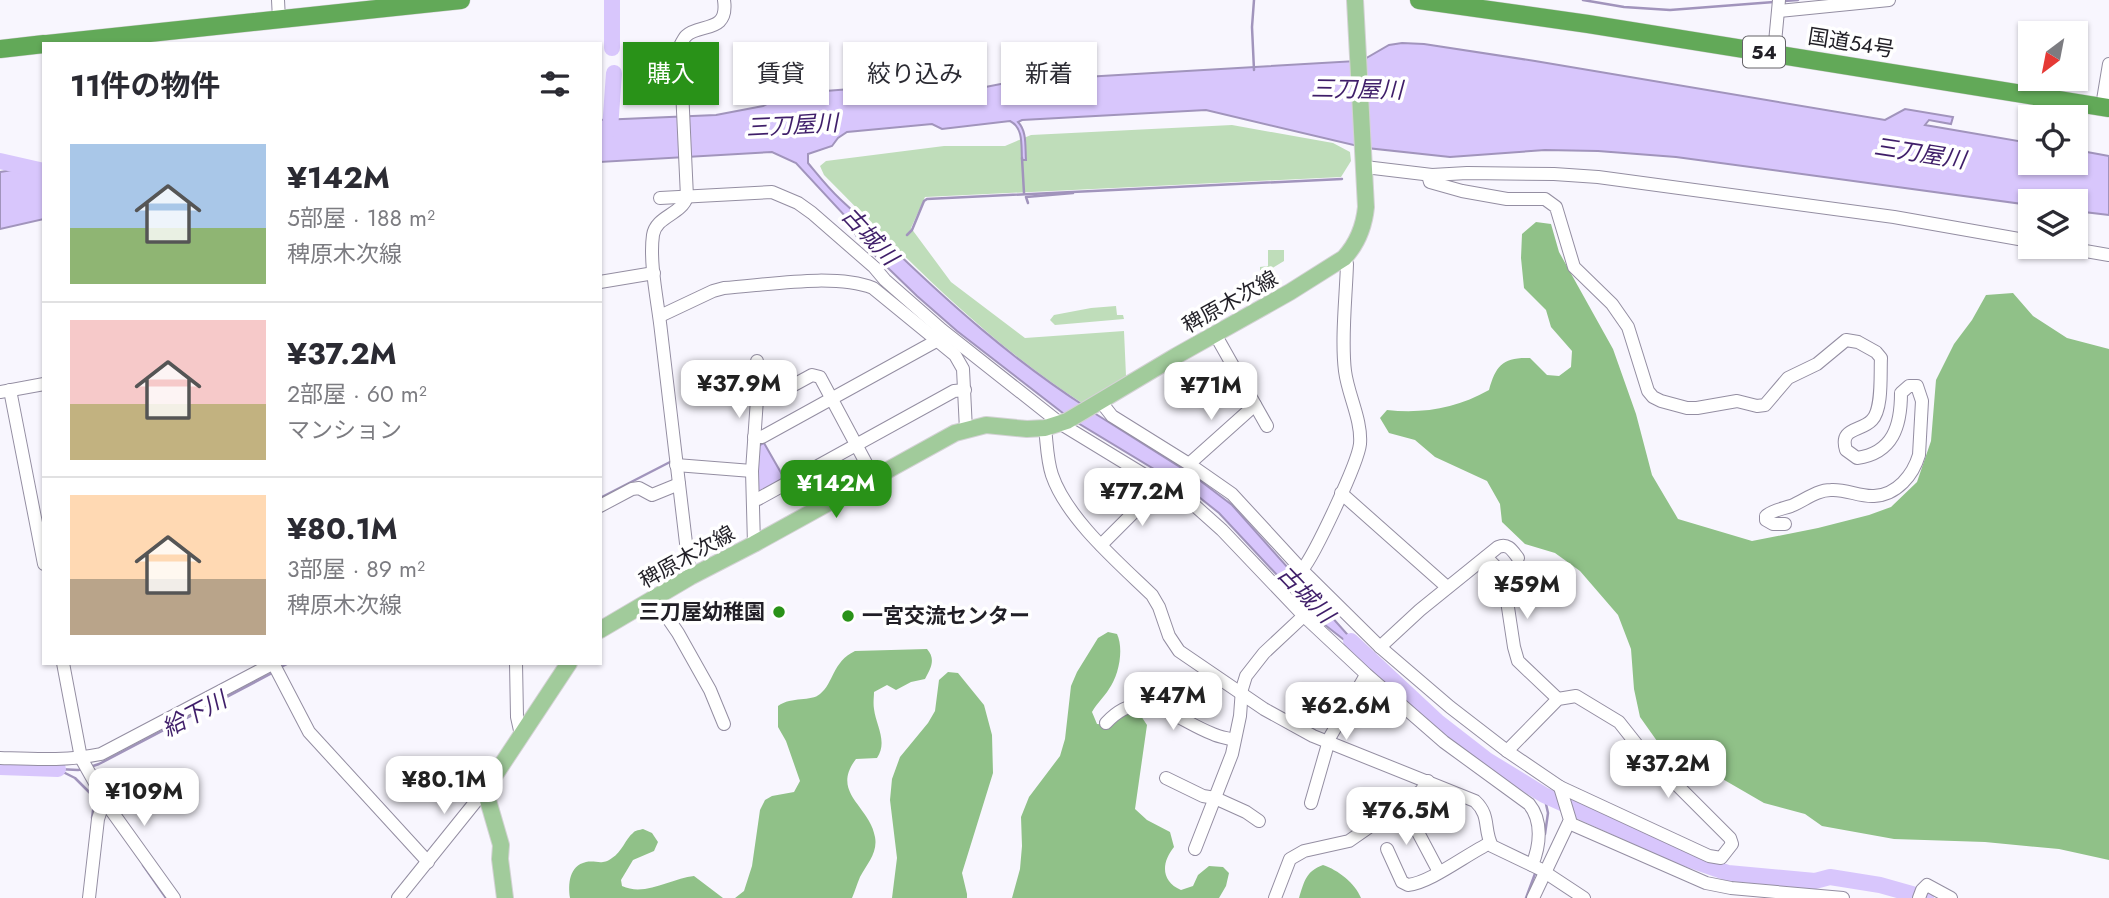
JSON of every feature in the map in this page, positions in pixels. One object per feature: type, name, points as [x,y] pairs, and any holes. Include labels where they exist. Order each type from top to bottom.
[{"type":"highway","points":[[64,42],[461,0]]},
{"type":"highway","name":"国道54号","points":[[1419,0],[1774,53],[2105,107]]},
{"type":"highway","points":[[0,49],[42,44]]},
{"type":"main road","name":"稗原木次線","points":[[602,630],[691,577],[933,445],[966,430],[986,425],[1027,429],[1058,424],[1097,405],[1343,258],[1356,241],[1365,219],[1365,164],[1356,4]]},
{"type":"main road","points":[[505,898],[501,845],[485,790],[568,665]]},
{"type":"street","points":[[278,0],[279,19]]},
{"type":"street","points":[[691,577],[654,272],[653,237],[662,220],[677,212],[685,203],[687,195],[680,49],[688,34],[710,28],[717,23],[724,11],[724,0]]},
{"type":"street","points":[[1774,53],[1779,6],[1889,0]]},
{"type":"street","points":[[2105,107],[2109,64]]},
{"type":"street","points":[[1365,164],[1428,175],[1467,173],[1598,177],[1894,217],[2018,239]]},
{"type":"street","points":[[1428,175],[1430,182],[1462,191],[1507,199],[1551,202],[1556,207],[1574,267],[1612,304],[1629,327],[1648,391],[1661,401],[1687,408],[1737,401],[1757,406],[1765,405],[1788,378],[1817,364],[1846,340],[1854,340],[1876,352],[1881,358],[1877,414],[1865,426],[1847,434],[1844,439],[1846,450],[1857,458],[1875,454],[1887,446],[1899,416],[1901,393],[1909,386],[1917,386],[1922,401],[1919,455],[1903,484],[1882,495],[1873,496],[1827,490],[1791,506],[1772,511],[1766,516],[1766,520],[1773,524],[1785,524]]},
{"type":"street","points":[[660,198],[772,192],[798,202],[943,330],[1058,424],[1194,505],[1366,675],[1444,742],[1529,804],[1536,814],[1539,831],[1538,868],[1533,898]]},
{"type":"street","points":[[2088,251],[2109,255]]},
{"type":"street","points":[[1302,570],[1341,493],[1360,445],[1360,433],[1345,369],[1347,264],[1343,258]]},
{"type":"street","points":[[602,282],[654,272]]},
{"type":"street","points":[[660,317],[724,288],[845,281],[873,288],[950,350],[960,362],[965,390],[966,430]]},
{"type":"street","points":[[1215,334],[1267,426]]},
{"type":"street","points":[[754,437],[762,437],[938,340]]},
{"type":"street","points":[[754,544],[752,471],[757,360]]},
{"type":"street","points":[[757,400],[768,399],[814,375],[820,377],[874,478]]},
{"type":"street","points":[[42,384],[5,391],[42,555]]},
{"type":"street","points":[[753,499],[758,499],[954,391],[965,390]]},
{"type":"street","points":[[1097,405],[1232,494],[1325,596],[1380,647],[1450,707],[1507,751],[1561,789],[1709,856],[1721,858],[1732,844],[1730,838],[1638,746],[1613,716],[1576,696],[1558,699],[1507,751]]},
{"type":"street","points":[[1189,464],[1255,405]]},
{"type":"street","points":[[1058,424],[1048,460],[1056,485],[1079,521],[1156,601],[1175,647],[1264,709],[1312,736],[1467,796],[1480,806],[1487,819],[1490,843],[1498,850],[1538,868],[1584,898]]},
{"type":"street","points":[[676,465],[752,471]]},
{"type":"street","points":[[602,505],[632,489],[639,488],[652,495],[679,484]]},
{"type":"street","points":[[1101,545],[1150,496],[1164,487]]},
{"type":"street","points":[[1341,493],[1447,587]]},
{"type":"street","points":[[1380,647],[1420,610],[1497,547],[1504,545],[1518,558]]},
{"type":"street","points":[[1486,557],[1498,569],[1504,581],[1518,661],[1558,699]]},
{"type":"street","points":[[1195,849],[1227,769],[1240,716],[1246,676],[1264,653],[1325,596]]},
{"type":"street","points":[[654,598],[710,690],[724,724]]},
{"type":"street","points":[[63,665],[85,765],[105,808],[174,898]]},
{"type":"street","points":[[516,665],[517,717],[521,735]]},
{"type":"street","points":[[0,758],[85,765],[101,754],[275,666],[310,732],[428,862]]},
{"type":"street","points":[[1311,803],[1334,729],[1366,675]]},
{"type":"street","points":[[1105,723],[1118,710],[1140,705],[1168,710],[1213,735],[1234,740]]},
{"type":"street","points":[[1166,778],[1246,812],[1259,821]]},
{"type":"street","points":[[1275,898],[1287,864],[1293,857],[1304,851],[1349,841],[1421,791],[1428,781]]},
{"type":"street","points":[[1538,868],[1570,820],[1561,789]]},
{"type":"street","points":[[398,898],[485,790]]},
{"type":"street","points":[[1403,804],[1439,872]]},
{"type":"street","points":[[89,898],[98,819],[105,808]]},
{"type":"street","points":[[1570,820],[1683,873],[1721,887],[1843,898]]},
{"type":"street","points":[[1387,849],[1402,882],[1416,884],[1490,843]]},
{"type":"street","points":[[1921,894],[1926,885],[1930,885],[1951,898]]},
{"type":"green space","points":[[1232,125],[1333,143],[1350,152],[1351,161],[1341,177],[925,197],[911,228],[951,282],[1025,338],[1124,331],[1126,376],[1082,403],[979,325],[824,175],[820,166],[826,161],[944,146],[1005,146],[1031,135]]},
{"type":"green space","points":[[1536,222],[1551,224],[1559,252],[1613,349],[1636,414],[1652,475],[1678,519],[1752,541],[1869,515],[1891,507],[1917,482],[1931,441],[1936,380],[1954,344],[1986,295],[2013,293],[2033,316],[2067,338],[2109,349],[2109,860],[2059,849],[1985,842],[1894,839],[1822,826],[1805,814],[1764,803],[1657,741],[1640,717],[1634,689],[1631,649],[1618,615],[1580,571],[1555,553],[1525,544],[1502,522],[1500,504],[1487,481],[1435,457],[1415,440],[1389,433],[1380,418],[1387,410],[1440,408],[1477,396],[1489,390],[1498,369],[1513,359],[1530,358],[1547,375],[1559,376],[1571,367],[1572,351],[1551,327],[1546,310],[1524,288],[1522,234]]},
{"type":"green space","points":[[1268,250],[1284,250],[1284,261],[1269,270],[1260,270],[1260,267],[1268,266]]},
{"type":"green space","points":[[1116,306],[1117,315],[1123,315],[1124,319],[1055,325],[1050,320],[1054,315]]},
{"type":"green space","points":[[1108,632],[1117,634],[1119,662],[1113,683],[1092,712],[1097,724],[1111,725],[1126,714],[1141,716],[1147,725],[1135,809],[1147,820],[1170,832],[1174,847],[1167,859],[1165,871],[1170,882],[1181,890],[1193,886],[1198,875],[1209,866],[1223,867],[1229,873],[1219,898],[1012,898],[1020,869],[1021,817],[1029,797],[1060,756],[1065,739],[1071,686],[1077,672],[1098,638]]},
{"type":"green space","points":[[927,649],[932,660],[925,679],[911,682],[896,690],[887,685],[874,692],[874,709],[881,740],[880,752],[877,758],[856,759],[849,771],[849,790],[872,826],[876,843],[852,898],[735,898],[744,891],[752,866],[760,810],[765,800],[794,792],[800,781],[786,741],[778,727],[778,706],[820,694],[842,661],[855,651]]},
{"type":"green space","points":[[948,672],[958,673],[984,705],[992,735],[993,773],[962,873],[967,898],[892,898],[897,858],[890,800],[892,779],[900,757],[935,711],[939,680]]},
{"type":"green space","points":[[643,829],[652,833],[658,842],[654,851],[633,860],[621,880],[622,886],[631,889],[649,888],[694,876],[723,898],[570,898],[569,887],[576,867],[586,862],[608,860],[619,852],[634,832]]},
{"type":"green space","points":[[1323,865],[1345,878],[1355,887],[1361,898],[1299,898],[1309,874]]},
{"type":"water","points":[[1424,44],[1885,120],[1905,109],[1953,117],[1951,124],[1929,120],[1925,125],[2018,141],[2018,175],[2088,175],[2088,152],[2109,156],[2109,215],[2088,212],[2088,189],[2018,189],[2018,203],[1676,157],[1545,150],[1450,157],[1367,148],[1363,60],[1389,45]]},
{"type":"water","points":[[1356,61],[1362,147],[1206,110],[1022,120],[1018,122],[1024,134],[1026,160],[1022,160],[1018,128],[1010,121],[942,129],[932,124],[847,132],[832,146],[808,154],[808,163],[831,190],[934,287],[1007,350],[1086,407],[1068,417],[957,331],[917,296],[858,239],[847,218],[796,163],[772,152],[602,162],[602,120],[716,115],[765,105],[829,105],[829,91],[843,90],[843,105],[987,105],[987,87],[1001,84],[1001,105],[1097,105],[1097,76]]},
{"type":"water","points":[[42,165],[42,219],[0,229],[0,172]]},
{"type":"water","points":[[1091,411],[1194,476],[1232,505],[1371,661],[1320,621],[1219,513],[1175,478],[1159,472],[1073,420]]},
{"type":"water","points":[[764,443],[784,478],[760,492],[757,489],[756,447]]},
{"type":"waterway","points":[[612,0],[612,48]]},
{"type":"waterway","points":[[1254,0],[1254,70]]},
{"type":"waterway","points":[[1583,0],[1624,7],[1670,10],[1774,2]]},
{"type":"waterway","points":[[1784,1],[1798,0]]},
{"type":"waterway","points":[[610,129],[614,73]]},
{"type":"waterway","points":[[1022,158],[1024,193]]},
{"type":"waterway","name":"三刀屋川","points":[[0,161],[42,171]]},
{"type":"waterway","points":[[907,235],[927,199],[1342,179]]},
{"type":"waterway","points":[[1028,203],[1026,197],[1073,193]]},
{"type":"waterway","name":"給下川","points":[[602,497],[670,462]]},
{"type":"waterway","name":"古城川","points":[[1351,641],[1438,722],[1487,760],[1544,795],[1679,856],[1728,873],[1815,881],[1830,877],[1880,885],[1926,898]]},
{"type":"waterway","name":"給下川","points":[[279,668],[285,665]]},
{"type":"waterway","name":"給下川","points":[[90,767],[274,672]]},
{"type":"waterway","name":"給下川","points":[[0,767],[58,769]]},
{"type":"waterway","name":"給下川","points":[[58,769],[84,769]]},
{"type":"waterway","name":"給下川","points":[[61,771],[75,778],[99,802]]},
{"type":"waterway","points":[[1544,795],[1548,813],[1545,834]]},
{"type":"waterway","points":[[92,818],[95,797]]},
{"type":"waterway","name":"給下川","points":[[143,865],[166,898]]},
{"type":"waterway","points":[[1526,898],[1536,871]]},
{"type":"place","name":"三刀屋幼稚園","points":[[779,612]]},
{"type":"place","name":"一宮交流センター","points":[[848,616]]}]
